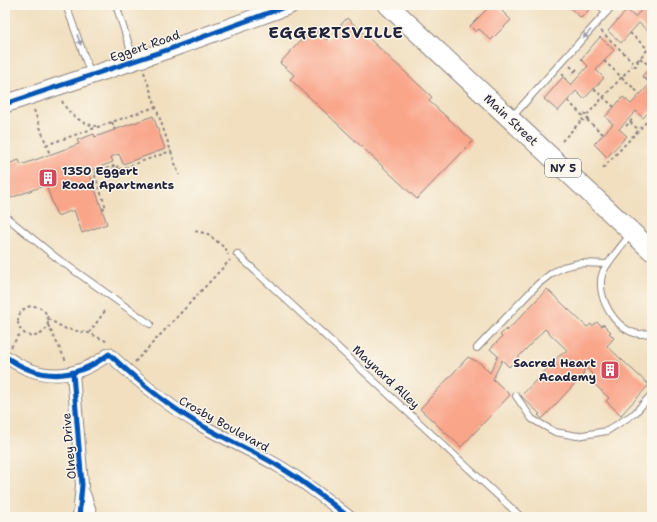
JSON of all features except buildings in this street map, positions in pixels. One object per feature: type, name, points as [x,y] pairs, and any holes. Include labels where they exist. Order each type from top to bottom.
[{"type":"main road","name":"Main Street","points":[[388,5],[652,251]]},
{"type":"street","name":"Eggert Road","points":[[5,104],[91,75],[139,66],[290,5]]},
{"type":"street","points":[[5,356],[28,370],[43,374],[57,375],[73,373],[96,363],[110,347]]},
{"type":"street","name":"Crosby Boulevard","points":[[110,347],[150,391],[172,407],[207,428],[282,468],[350,517]]},
{"type":"street","name":"Olney Drive","points":[[73,373],[82,485],[79,517]]},
{"type":"street","points":[[82,485],[92,517]]},
{"type":"lane","points":[[66,5],[91,75]]},
{"type":"lane","points":[[116,5],[139,66]]},
{"type":"lane","points":[[599,5],[607,12]]},
{"type":"lane","points":[[510,119],[613,5]]},
{"type":"lane","points":[[5,216],[58,259],[150,324]]},
{"type":"lane","points":[[632,232],[603,271],[601,284],[608,309],[617,322],[639,334],[652,333]]},
{"type":"lane","name":"Maynard Alley","points":[[237,254],[521,517]]},
{"type":"lane","points":[[477,348],[538,284],[552,273],[563,267],[580,263],[608,264]]},
{"type":"lane","points":[[516,396],[532,419],[555,432],[577,436],[607,431],[635,414],[652,394]]},
{"type":"path","points":[[636,8],[639,5]]},
{"type":"path","points":[[601,31],[632,61],[637,61]]},
{"type":"path","points":[[630,33],[648,49]]},
{"type":"path","points":[[587,120],[587,115],[632,66],[637,66],[637,61],[652,45]]},
{"type":"path","points":[[640,58],[650,67]]},
{"type":"path","points":[[604,61],[640,94]]},
{"type":"path","points":[[632,61],[632,66]]},
{"type":"path","points":[[569,65],[575,71]]},
{"type":"path","points":[[139,66],[179,174]]},
{"type":"path","points":[[571,75],[579,67]]},
{"type":"path","points":[[561,73],[566,78],[565,79]]},
{"type":"path","points":[[594,89],[614,107]]},
{"type":"path","points":[[62,100],[66,108],[74,116],[88,124],[98,126]]},
{"type":"path","points":[[568,101],[582,114],[584,113],[587,115]]},
{"type":"path","points":[[46,145],[155,107]]},
{"type":"path","points":[[34,110],[50,154]]},
{"type":"path","points":[[562,141],[582,120],[582,114]]},
{"type":"path","points":[[603,168],[652,116]]},
{"type":"path","points":[[626,126],[633,118]]},
{"type":"path","points":[[582,120],[587,120],[603,134]]},
{"type":"path","points":[[112,122],[115,130]]},
{"type":"path","points":[[630,122],[639,130]]},
{"type":"path","points":[[102,209],[106,208],[94,173],[116,165],[118,170],[171,151]]},
{"type":"path","points":[[195,232],[208,234],[226,249],[229,261]]},
{"type":"path","points":[[133,363],[237,254]]},
{"type":"path","points":[[48,324],[42,334],[36,336],[26,335],[22,332],[17,321],[20,311],[26,307],[37,306],[43,309],[48,318],[48,324],[73,373]]},
{"type":"path","points":[[89,333],[105,311]]},
{"type":"path","points":[[48,318],[66,329],[89,333],[110,347]]},
{"type":"path","points":[[5,356],[22,332]]},
{"type":"cycle path","points":[[5,104],[167,50],[290,5]]},
{"type":"cycle path","points":[[5,356],[31,370],[44,374],[57,374],[70,373],[83,369],[96,363],[109,354],[144,385],[181,413],[280,467],[307,485],[349,517]]},
{"type":"cycle path","points":[[73,373],[82,485],[79,517]]},
{"type":"place","name":"1350 Eggert Road Apartments","points":[[48,178]]},
{"type":"place","name":"Sacred Heart Academy","points":[[610,370]]},
{"type":"district","name":"EGGERTSVILLE","points":[[336,32]]}]
